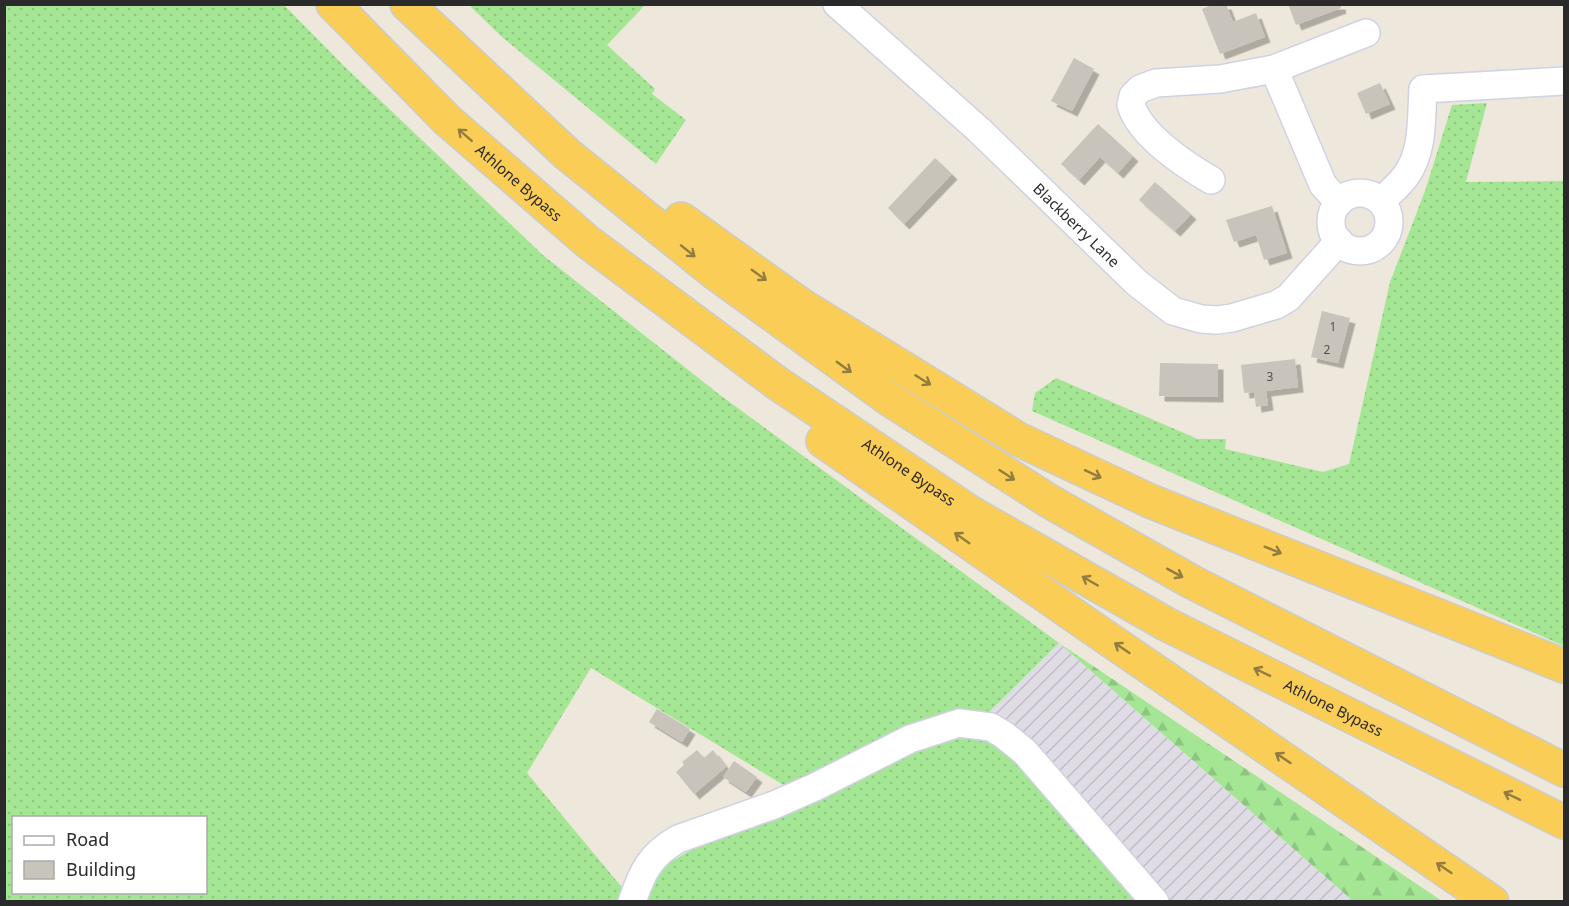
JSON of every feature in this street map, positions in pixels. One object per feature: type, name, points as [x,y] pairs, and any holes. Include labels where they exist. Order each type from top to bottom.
[{"type":"highway","name":"Athlone Bypass","points":[[333,4],[447,120],[588,242],[777,383],[971,513],[1166,624],[1564,822]]},
{"type":"highway","points":[[407,4],[576,161],[715,273],[890,399],[1049,501],[1192,582],[1564,770]]},
{"type":"highway","points":[[417,4],[652,199],[801,305],[1018,439],[1150,501],[1564,666]]},
{"type":"highway","points":[[588,242],[666,320],[819,438],[1492,902]]},
{"type":"street","name":"Blackberry Lane","points":[[837,4],[979,130],[1137,283],[1173,311],[1201,320],[1217,320],[1276,305],[1288,298],[1339,241]]},
{"type":"street","points":[[1211,180],[1186,165],[1140,123],[1131,105],[1133,96],[1140,89],[1156,83],[1220,80],[1274,69],[1366,33]]},
{"type":"street","points":[[1274,69],[1323,185],[1339,202]]},
{"type":"street","points":[[1381,201],[1404,178],[1413,164],[1420,141],[1423,89],[1564,81]]},
{"type":"street","points":[[1355,193],[1365,193],[1381,201],[1386,209],[1389,227],[1380,242],[1373,248],[1364,250],[1346,247],[1339,241],[1331,226],[1334,208],[1339,202],[1355,193]]},
{"type":"street","points":[[632,902],[647,865],[666,846],[678,839],[774,805],[815,788],[910,739],[959,723],[991,727],[1005,735],[1025,752],[1155,902]]},
{"type":"shaded area","points":[[1059,643],[1353,901],[1170,901],[1026,738],[985,716]]},
{"type":"green space","points":[[5,5],[284,5],[344,66],[544,256],[720,395],[1059,643],[985,716],[933,721],[881,738],[790,789],[591,668],[527,773],[625,891],[621,901],[5,902]]},
{"type":"green space","points":[[469,5],[645,5],[607,45],[655,89],[652,94],[686,120],[656,164],[502,37]]},
{"type":"green space","points":[[1487,103],[1466,182],[1564,181],[1564,646],[1032,411],[1035,393],[1056,378],[1198,439],[1226,439],[1225,449],[1323,472],[1349,464],[1390,282],[1425,191],[1452,105]]},
{"type":"green space","points":[[1059,643],[1442,901],[1353,901]]},
{"type":"green space","points":[[979,736],[1006,749],[1139,902],[644,902],[648,887],[665,865],[691,850],[805,807],[941,737]]},
{"type":"building","points":[[1214,4],[1226,4],[1233,22],[1256,13],[1265,37],[1220,54],[1202,9]]},
{"type":"building","points":[[1288,4],[1340,4],[1341,8],[1296,25]]},
{"type":"building","points":[[1074,58],[1094,69],[1072,111],[1051,101]]},
{"type":"building","points":[[1380,83],[1390,104],[1366,114],[1357,93]]},
{"type":"building","points":[[1098,124],[1133,156],[1118,173],[1100,157],[1079,180],[1061,164]]},
{"type":"building","points":[[935,158],[952,174],[904,224],[888,208]]},
{"type":"building","points":[[1155,182],[1191,214],[1175,231],[1139,200]]},
{"type":"building","points":[[1272,206],[1287,253],[1264,260],[1256,235],[1234,242],[1226,220]]},
{"type":"building","points":[[1322,311],[1350,318],[1338,363],[1311,357]]},
{"type":"building","points":[[1295,359],[1298,387],[1266,391],[1268,405],[1256,407],[1254,392],[1244,393],[1241,365]]},
{"type":"building","points":[[1160,363],[1218,364],[1218,397],[1159,396]]},
{"type":"building","points":[[657,709],[690,729],[682,742],[649,722]]},
{"type":"building","points":[[697,750],[704,758],[713,750],[726,767],[694,794],[676,772],[684,765],[682,762]]},
{"type":"building","points":[[734,761],[757,777],[746,792],[723,777]]}]
